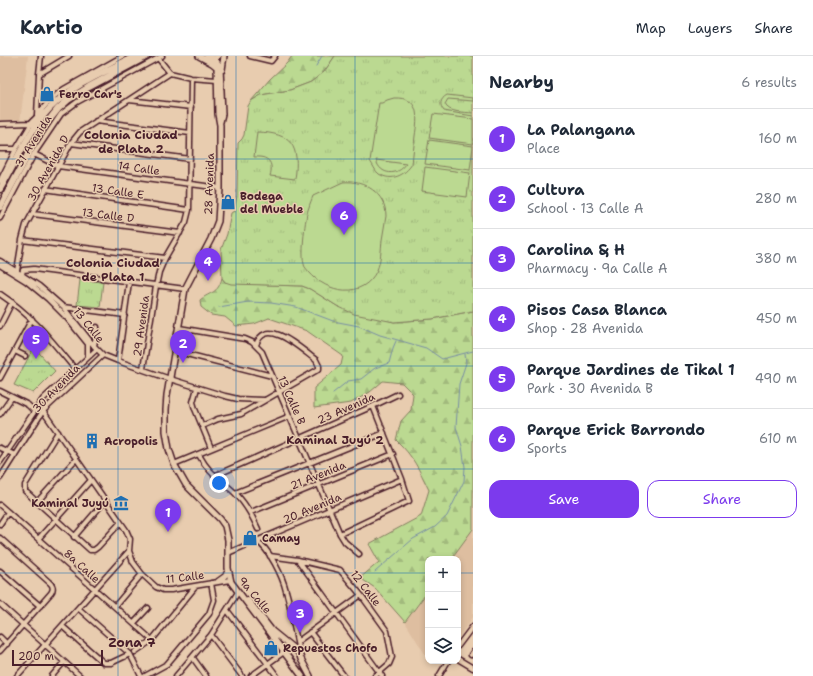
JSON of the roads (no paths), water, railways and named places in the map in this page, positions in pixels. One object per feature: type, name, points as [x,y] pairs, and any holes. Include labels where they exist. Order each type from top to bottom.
[{"type":"highway","points":[[32,123],[48,107],[72,89],[136,56]]},
{"type":"highway","points":[[0,207],[41,130],[58,109],[68,100],[89,87],[147,56]]},
{"type":"highway","points":[[0,189],[48,107]]},
{"type":"highway","points":[[0,186],[2,178]]},
{"type":"main road","points":[[199,56],[207,58],[215,58],[218,56]]},
{"type":"main road","points":[[219,80],[224,56]]},
{"type":"main road","points":[[207,58],[217,65]]},
{"type":"main road","name":"28 Avenida","points":[[217,65],[220,67],[219,80],[222,114],[220,125],[220,188],[218,222],[211,239],[185,289],[170,379],[166,410],[166,431],[169,449],[174,464],[186,484],[225,526],[228,540],[228,570],[230,580]]},
{"type":"main road","name":"9a Calle","points":[[230,580],[302,676]]},
{"type":"main road","name":"9a Calle","points":[[230,580],[240,590],[272,631],[299,653]]},
{"type":"main road","points":[[299,653],[310,676]]},
{"type":"main road","points":[[293,663],[299,662],[301,659]]},
{"type":"street","points":[[37,116],[39,74],[42,56]]},
{"type":"street","points":[[39,74],[69,56]]},
{"type":"street","name":"31 Avenida","points":[[2,178],[16,149],[37,116],[48,107],[64,89],[123,56]]},
{"type":"street","points":[[217,65],[218,56]]},
{"type":"street","points":[[217,65],[224,56]]},
{"type":"street","points":[[250,56],[268,61],[271,61],[275,56]]},
{"type":"street","points":[[160,57],[170,73],[191,78],[219,80]]},
{"type":"street","name":"31 Avenida","points":[[0,218],[34,154],[61,114],[77,102],[160,57]]},
{"type":"street","name":"30 Avenida D","points":[[17,271],[26,225],[70,143],[80,132],[170,73]]},
{"type":"street","name":"29 Avenida","points":[[143,369],[159,272],[165,258],[186,222],[189,210],[191,78]]},
{"type":"street","points":[[128,100],[191,107]]},
{"type":"street","points":[[37,101],[48,107]]},
{"type":"street","points":[[96,121],[190,134]]},
{"type":"street","points":[[0,124],[32,123]]},
{"type":"street","points":[[70,143],[190,158]]},
{"type":"street","points":[[0,149],[16,149]]},
{"type":"street","name":"14 Calle","points":[[34,154],[58,166],[220,188]]},
{"type":"street","name":"13 Calle E","points":[[45,190],[189,210]]},
{"type":"street","name":"13 Calle D","points":[[33,214],[180,233]]},
{"type":"street","points":[[22,240],[165,258]]},
{"type":"street","name":"13 Calle","points":[[0,261],[4,266],[26,281],[48,299],[67,318],[88,344],[89,355]]},
{"type":"street","points":[[0,272],[4,266],[14,266],[18,262],[22,266],[34,269],[185,289]]},
{"type":"street","name":"13 Calle","points":[[4,266],[22,274],[39,286],[63,307],[95,348],[103,355],[118,362],[224,396],[238,399],[264,400]]},
{"type":"street","points":[[22,274],[23,270],[34,269]]},
{"type":"street","points":[[118,362],[129,282]]},
{"type":"street","points":[[0,294],[32,319],[56,344],[75,369]]},
{"type":"street","points":[[0,326],[12,302]]},
{"type":"street","points":[[63,307],[125,315]]},
{"type":"street","points":[[0,378],[32,319]]},
{"type":"street","points":[[95,348],[98,330],[97,327]]},
{"type":"street","points":[[179,328],[245,339],[256,345],[258,339],[265,334],[273,333],[281,335],[316,360],[319,368],[241,414],[218,419],[202,426]]},
{"type":"street","points":[[89,340],[91,348],[89,355]]},
{"type":"street","name":"13 Calle B","points":[[256,345],[262,352],[340,534],[359,554]]},
{"type":"street","name":"30 Avenida","points":[[0,462],[34,411],[46,396],[95,348]]},
{"type":"street","points":[[15,351],[25,356]]},
{"type":"street","points":[[175,351],[272,376]]},
{"type":"street","name":"30 Avenida","points":[[0,478],[43,411],[103,355]]},
{"type":"street","points":[[197,388],[193,402],[211,448]]},
{"type":"street","points":[[0,391],[28,406],[34,411]]},
{"type":"street","name":"23 Avenida","points":[[214,476],[398,394]]},
{"type":"street","points":[[46,396],[52,396],[53,401]]},
{"type":"street","points":[[0,414],[12,397]]},
{"type":"street","points":[[340,534],[409,501],[402,479],[373,406]]},
{"type":"street","name":"11 Calle","points":[[43,411],[126,530],[130,540],[129,551],[133,562],[153,585],[163,590],[174,590],[230,580]]},
{"type":"street","points":[[174,464],[199,455],[211,448],[290,416]]},
{"type":"street","points":[[58,432],[25,484],[24,488],[26,493],[88,549],[93,550],[98,547],[120,523]]},
{"type":"street","points":[[235,493],[384,433]]},
{"type":"street","points":[[0,448],[15,455]]},
{"type":"street","name":"21 Avenida","points":[[251,512],[392,454]]},
{"type":"street","points":[[199,455],[205,466],[214,476],[235,493],[251,512],[258,529]]},
{"type":"street","points":[[37,502],[76,459]]},
{"type":"street","name":"20 Avenida","points":[[228,553],[402,479]]},
{"type":"street","points":[[39,538],[91,480]]},
{"type":"street","points":[[74,537],[105,501]]},
{"type":"street","name":"8a Calle","points":[[0,505],[39,538],[152,640]]},
{"type":"street","points":[[0,524],[8,512]]},
{"type":"street","points":[[266,537],[266,550]]},
{"type":"street","points":[[0,538],[53,587],[51,593],[0,651]]},
{"type":"street","points":[[256,541],[261,544],[270,556],[286,591],[299,653]]},
{"type":"street","points":[[17,676],[129,551]]},
{"type":"street","name":"12 Calle","points":[[270,556],[298,560],[340,570],[361,595],[386,631],[392,657],[391,662],[380,674]]},
{"type":"street","points":[[120,562],[127,558],[133,562]]},
{"type":"street","points":[[298,560],[380,674],[375,676]]},
{"type":"street","name":"11 Calle","points":[[213,583],[225,576],[228,570]]},
{"type":"street","points":[[0,571],[40,606]]},
{"type":"street","points":[[115,606],[142,574]]},
{"type":"street","points":[[145,676],[167,664],[209,614],[214,600],[213,583]]},
{"type":"street","points":[[135,652],[152,640],[196,586]]},
{"type":"street","points":[[176,676],[193,658],[211,635],[238,592]]},
{"type":"street","points":[[297,642],[361,595]]},
{"type":"street","points":[[0,604],[80,676]]},
{"type":"street","points":[[78,608],[130,654],[141,676]]},
{"type":"street","points":[[134,623],[148,608]]},
{"type":"street","points":[[227,610],[276,676]]},
{"type":"street","points":[[62,626],[104,663],[111,663],[130,654]]},
{"type":"street","points":[[461,643],[471,631],[473,626]]},
{"type":"street","points":[[310,632],[344,676]]},
{"type":"street","points":[[211,635],[242,676]]},
{"type":"street","points":[[0,637],[7,644]]},
{"type":"street","points":[[251,676],[284,652]]},
{"type":"street","points":[[193,658],[206,676]]},
{"type":"street","points":[[461,661],[473,668]]},
{"type":"street","points":[[52,676],[64,662]]},
{"type":"street","points":[[439,676],[446,664]]},
{"type":"waterway","points":[[316,66],[322,56]]},
{"type":"waterway","points":[[219,307],[248,302],[271,303],[296,307],[333,321],[359,326],[380,335],[426,348],[442,359],[473,351]]},
{"type":"waterway","points":[[333,393],[348,381],[361,379],[375,368],[389,363],[396,341]]},
{"type":"waterway","points":[[375,572],[413,539],[435,527],[447,516],[464,481],[465,467],[462,446],[456,427],[459,384],[466,363],[465,354]]},
{"type":"place","name":"Ferro Car's","points":[[47,94]]},
{"type":"place","name":"Bodega del Mueble","points":[[228,202]]},
{"type":"place","name":"Parque Erick Barrondo","points":[[344,235]]},
{"type":"place","name":"Pisos Casa Blanca","points":[[208,281]]},
{"type":"place","name":"Parque Jardines de Tikal 1","points":[[36,359]]},
{"type":"place","name":"Cultura","points":[[183,363]]},
{"type":"place","name":"Acropolis","points":[[92,441]]},
{"type":"place","name":"Kaminal Juyú","points":[[121,503]]},
{"type":"place","name":"La Palangana","points":[[168,532]]},
{"type":"place","name":"Camay","points":[[250,538]]},
{"type":"place","name":"Carolina & H","points":[[300,633]]},
{"type":"place","name":"Repuestos Chofo","points":[[271,648]]},
{"type":"district","name":"Colonia Ciudad de Plata 2","points":[[131,142]]},
{"type":"district","name":"Colonia Ciudad de Plata 1","points":[[113,270]]},
{"type":"district","name":"Kaminal Juyú 2","points":[[335,440]]},
{"type":"district","name":"Zona 7","points":[[132,642]]}]
